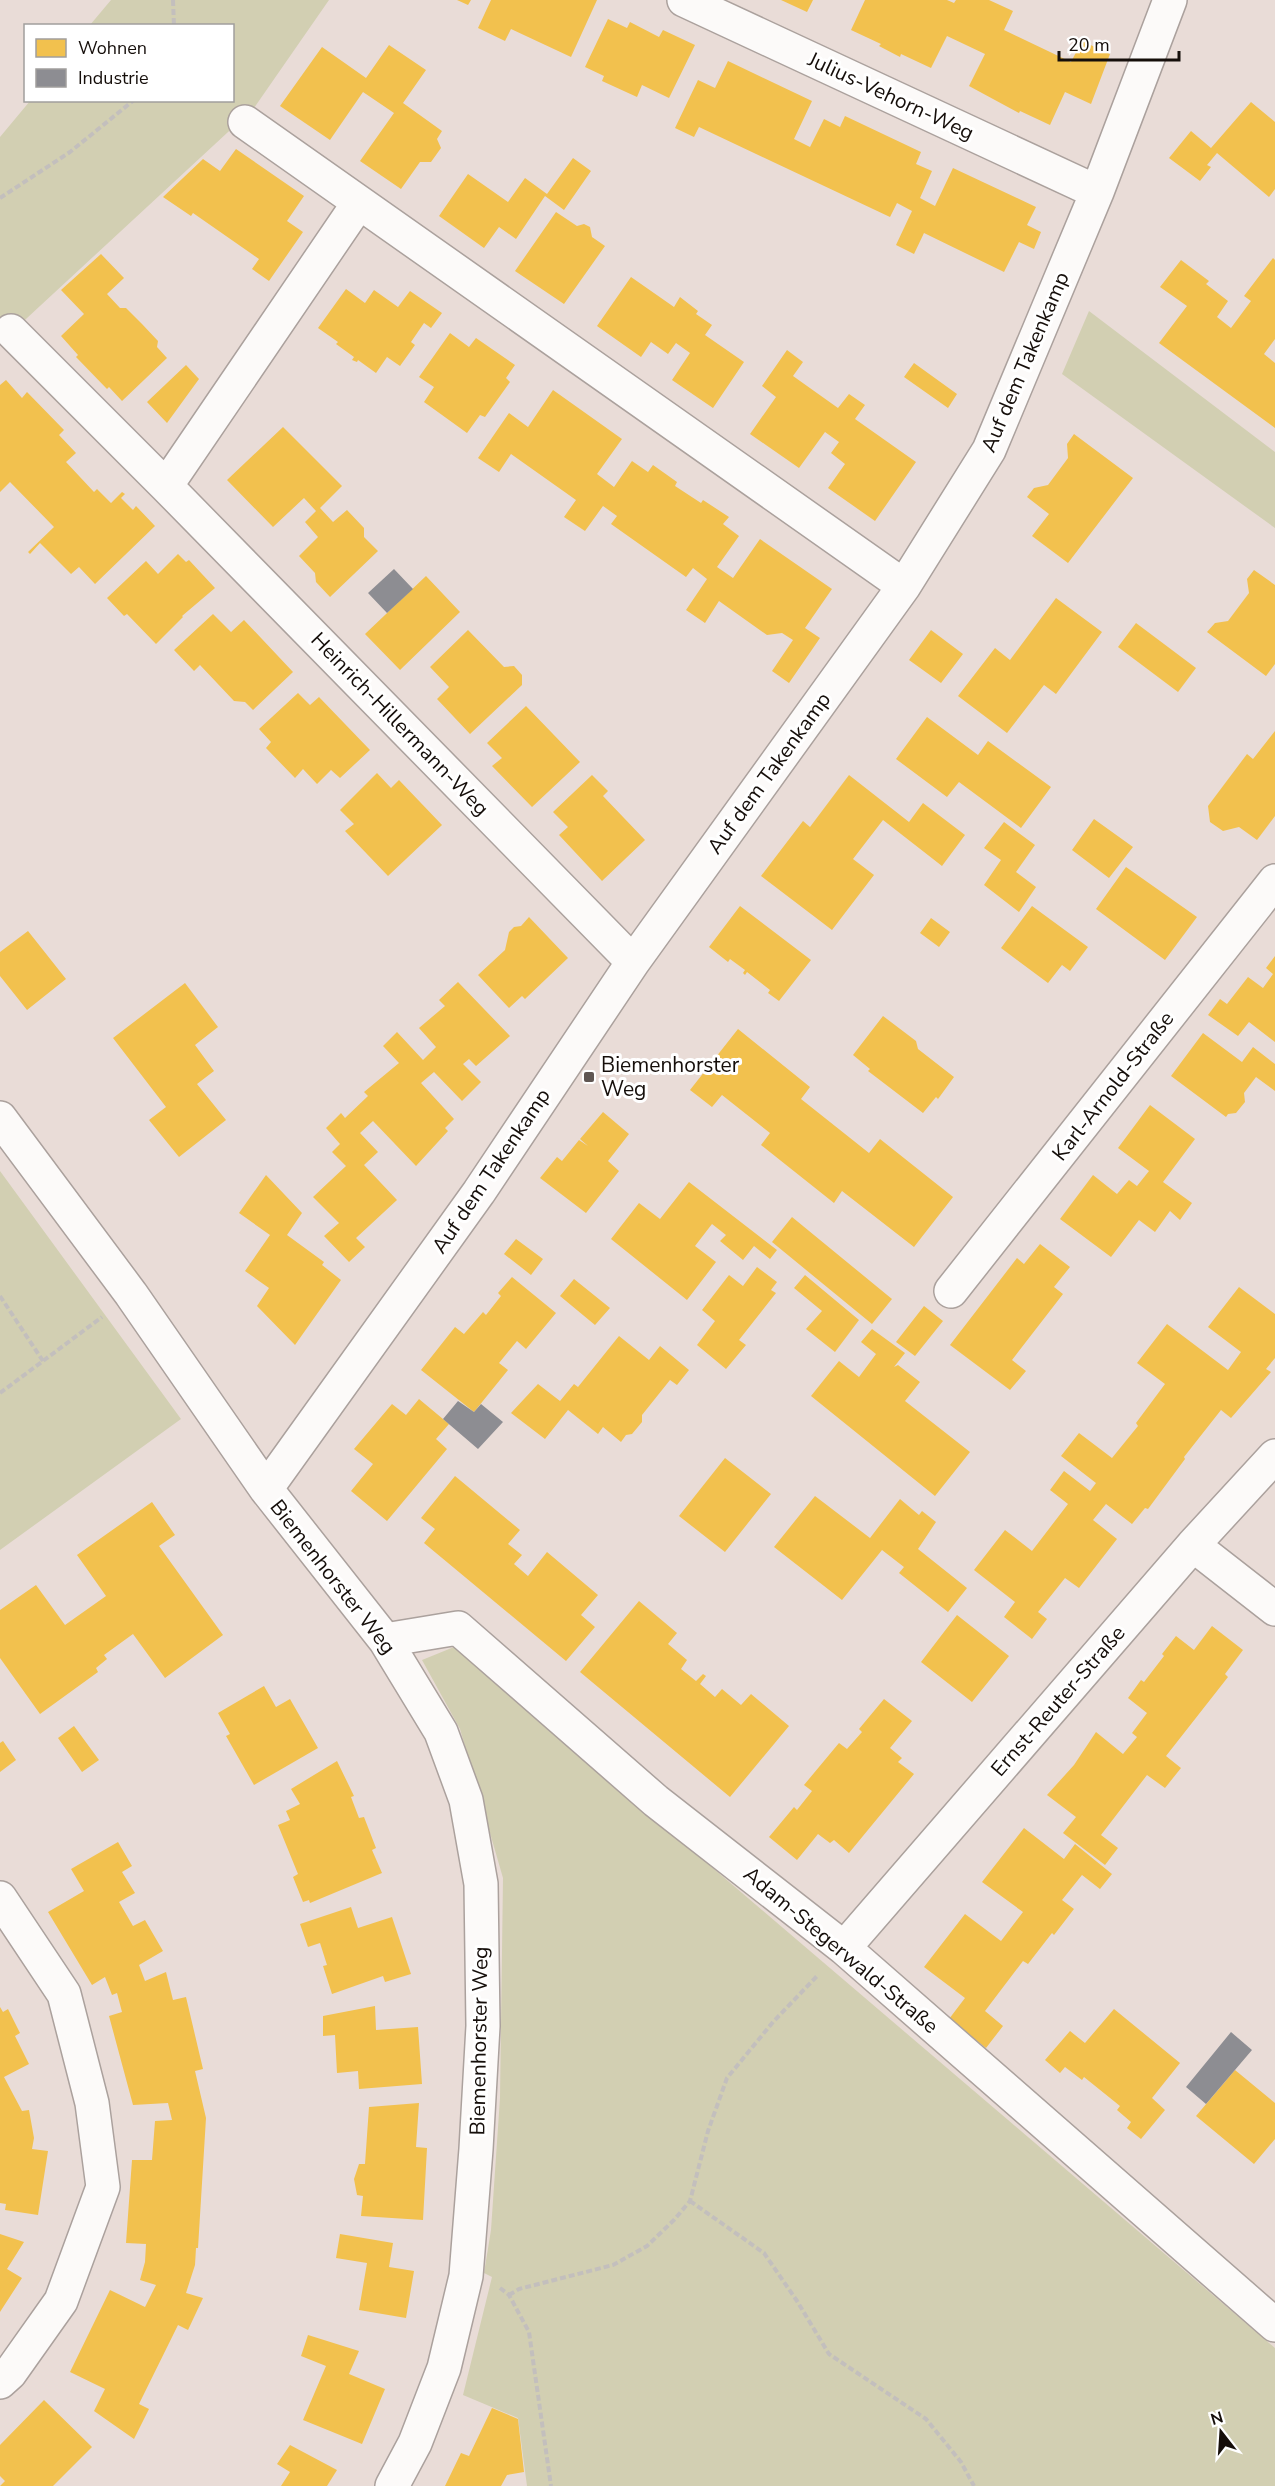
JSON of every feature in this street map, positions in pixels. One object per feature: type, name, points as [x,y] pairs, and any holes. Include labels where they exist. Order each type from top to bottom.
[{"type":"street","name":"Julius-Vehorn-Weg","points":[[684,0],[1097,192]]},
{"type":"street","name":"Auf dem Takenkamp","points":[[266,1489],[479,1192],[633,962],[904,586],[989,450],[1097,192],[1170,0]]},
{"type":"street","points":[[245,122],[358,204],[904,586]]},
{"type":"street","points":[[166,486],[358,204]]},
{"type":"street","name":"Heinrich-Hillermann-Weg","points":[[11,331],[633,962]]},
{"type":"street","name":"Karl-Arnold-Straße","points":[[951,1291],[1275,881]]},
{"type":"street","name":"Biemenhorster Weg","points":[[0,1118],[131,1294],[266,1489],[385,1640],[441,1732],[466,1800],[481,1884],[483,2026],[466,2276],[444,2368],[415,2443],[392,2486]]},
{"type":"street","name":"Ernst-Reuter-Straße","points":[[844,1948],[1193,1545],[1275,1456]]},
{"type":"street","points":[[1193,1545],[1275,1609]]},
{"type":"street","name":"Adam-Stegerwald-Straße","points":[[385,1640],[458,1628],[656,1801],[844,1948],[1275,2325]]},
{"type":"street","points":[[0,2382],[10,2373],[61,2301],[103,2187],[92,2103],[64,1994],[2,1904]]},
{"type":"path","points":[[173,0],[174,24]]},
{"type":"path","points":[[0,198],[70,152],[132,102]]},
{"type":"path","points":[[0,1393],[131,1294]]},
{"type":"path","points":[[0,1296],[43,1361]]},
{"type":"path","points":[[551,2486],[529,2332],[509,2295],[519,2289],[613,2265],[647,2246],[690,2202],[708,2131],[727,2078],[773,2022],[844,1948]]},
{"type":"path","points":[[690,2202],[764,2253],[829,2354],[926,2419],[961,2462],[974,2486]]},
{"type":"shaded area","points":[[111,0],[329,0],[254,108],[0,343],[0,137],[29,102],[234,102],[234,24],[91,24]]},
{"type":"shaded area","points":[[1089,311],[1275,452],[1275,528],[1062,374]]},
{"type":"shaded area","points":[[0,1171],[181,1419],[0,1550]]},
{"type":"shaded area","points":[[454,1647],[1275,2348],[1275,2486],[527,2486],[518,2418],[463,2395],[492,2277],[484,2273],[491,2230],[500,2098],[503,1878],[460,1729],[422,1660]]},
{"type":"building: Wohnen","points":[[457,0],[471,0],[468,5]]},
{"type":"building: Wohnen","points":[[491,0],[597,0],[571,57],[511,29],[505,41],[478,28]]},
{"type":"building: Wohnen","points":[[781,0],[813,0],[807,12]]},
{"type":"building: Wohnen","points":[[865,0],[947,0],[954,3],[956,0],[989,0],[1013,11],[1004,30],[1071,62],[1082,41],[1110,54],[1091,104],[1065,92],[1050,125],[1020,111],[1019,113],[969,86],[985,54],[947,36],[931,68],[901,54],[900,57],[879,46],[881,44],[851,30]]},
{"type":"building: Wohnen","points":[[608,19],[627,28],[630,22],[659,37],[663,30],[695,45],[669,98],[642,85],[637,97],[602,81],[604,76],[585,67]]},
{"type":"building: Wohnen","points":[[389,45],[426,70],[403,103],[442,131],[437,139],[441,148],[431,162],[420,162],[401,189],[360,161],[394,113],[363,92],[330,140],[280,106],[322,47],[366,78]]},
{"type":"building: Wohnen","points":[[728,61],[812,101],[794,139],[810,147],[824,119],[840,127],[845,116],[921,152],[916,164],[932,171],[920,198],[935,206],[953,168],[1036,207],[1027,225],[1041,232],[1034,249],[1019,242],[1004,272],[924,233],[914,254],[896,245],[912,211],[897,203],[890,217],[699,127],[694,137],[675,128],[698,80],[715,88]]},
{"type":"building: Wohnen","points":[[1251,102],[1275,122],[1275,189],[1269,197],[1217,153],[1207,165],[1211,167],[1200,181],[1169,158],[1191,131],[1211,148]]},
{"type":"building: Wohnen","points":[[236,149],[304,196],[287,221],[303,232],[269,281],[252,269],[259,259],[193,213],[191,216],[163,197],[203,159],[220,171]]},
{"type":"building: Wohnen","points":[[573,158],[591,171],[564,210],[545,196],[516,239],[499,227],[484,248],[439,216],[468,174],[508,202],[525,178],[547,194]]},
{"type":"building: Wohnen","points":[[556,212],[577,226],[584,224],[590,227],[592,237],[605,246],[564,304],[515,271]]},
{"type":"building: Wohnen","points":[[101,254],[124,278],[107,294],[120,308],[126,308],[158,341],[157,347],[167,358],[122,401],[76,357],[78,355],[61,336],[84,314],[61,290]]},
{"type":"building: Wohnen","points":[[1273,258],[1275,260],[1275,339],[1264,354],[1275,363],[1275,428],[1159,343],[1187,306],[1160,287],[1181,260],[1209,281],[1206,284],[1228,301],[1217,317],[1231,328],[1251,301],[1244,296]]},
{"type":"building: Wohnen","points":[[631,277],[674,307],[680,297],[698,311],[696,314],[712,325],[705,335],[744,362],[713,408],[672,380],[690,353],[676,343],[668,354],[651,342],[641,357],[597,326]]},
{"type":"building: Wohnen","points":[[346,289],[365,303],[374,290],[398,307],[410,291],[442,313],[431,328],[424,323],[411,342],[415,345],[400,366],[387,357],[376,373],[358,360],[357,362],[352,360],[354,357],[318,328]]},
{"type":"building: Wohnen","points":[[450,333],[469,347],[476,338],[515,365],[506,378],[510,382],[485,417],[480,415],[467,433],[424,402],[434,387],[419,377]]},
{"type":"building: Wohnen","points":[[787,350],[803,362],[793,376],[838,408],[849,394],[865,405],[855,419],[916,462],[875,521],[828,488],[845,464],[831,453],[839,442],[825,432],[799,468],[750,434],[776,397],[762,386]]},
{"type":"building: Wohnen","points":[[914,363],[957,394],[948,408],[904,377]]},
{"type":"building: Wohnen","points":[[186,365],[199,379],[167,423],[147,402]]},
{"type":"building: Wohnen","points":[[6,380],[22,398],[27,392],[64,430],[59,435],[76,453],[66,462],[94,492],[97,489],[111,503],[122,492],[125,494],[121,498],[133,510],[136,506],[155,526],[95,584],[79,567],[71,574],[40,543],[30,554],[28,552],[54,527],[10,482],[0,492],[0,385]]},
{"type":"building: Wohnen","points":[[553,390],[622,439],[597,474],[614,487],[632,461],[648,472],[653,465],[677,482],[675,486],[729,517],[723,524],[739,536],[717,567],[733,578],[760,539],[832,589],[805,628],[820,638],[789,683],[772,671],[793,640],[782,633],[767,635],[719,601],[705,623],[686,610],[707,579],[693,568],[686,577],[611,524],[617,516],[603,506],[585,531],[564,517],[576,500],[511,454],[499,472],[478,458],[509,413],[528,427]]},
{"type":"building: Wohnen","points":[[283,427],[342,486],[320,508],[333,522],[347,510],[364,528],[364,537],[378,551],[330,597],[316,582],[315,573],[299,556],[318,537],[305,522],[316,511],[304,498],[273,527],[227,480]]},
{"type":"building: Wohnen","points":[[1074,434],[1133,478],[1068,563],[1032,536],[1049,514],[1027,497],[1034,488],[1048,485],[1068,458],[1067,444]]},
{"type":"building: Wohnen","points":[[178,554],[186,562],[189,560],[215,588],[182,616],[156,644],[127,614],[124,616],[107,598],[146,561],[158,574]]},
{"type":"building: Wohnen","points":[[1254,570],[1275,585],[1275,664],[1266,676],[1207,632],[1215,623],[1228,621],[1249,593],[1247,579]]},
{"type":"building: Wohnen","points":[[426,576],[460,612],[400,670],[365,634]]},
{"type":"building: Wohnen","points":[[1056,598],[1102,632],[1056,694],[1044,685],[1007,733],[958,696],[995,648],[1010,660]]},
{"type":"building: Wohnen","points":[[213,614],[231,632],[244,620],[293,672],[253,710],[245,702],[234,701],[200,665],[194,671],[174,650]]},
{"type":"building: Wohnen","points":[[1136,623],[1196,668],[1178,692],[1118,647]]},
{"type":"building: Wohnen","points":[[468,630],[504,667],[514,666],[522,675],[522,685],[470,734],[437,699],[449,687],[430,667]]},
{"type":"building: Wohnen","points":[[931,630],[963,654],[941,683],[909,660]]},
{"type":"building: Wohnen","points":[[298,693],[310,705],[319,697],[370,750],[340,778],[331,770],[317,784],[303,769],[295,778],[266,748],[271,742],[259,729]]},
{"type":"building: Wohnen","points":[[526,706],[580,762],[532,807],[492,766],[502,758],[487,743]]},
{"type":"building: Wohnen","points":[[927,717],[978,755],[988,741],[1051,787],[1021,828],[959,782],[947,797],[896,759]]},
{"type":"building: Wohnen","points":[[1275,731],[1275,816],[1257,840],[1239,827],[1223,831],[1210,822],[1208,806],[1247,754],[1253,759]]},
{"type":"building: Wohnen","points":[[377,773],[391,788],[399,780],[442,825],[388,876],[345,831],[354,824],[340,810]]},
{"type":"building: Wohnen","points":[[592,775],[608,791],[603,796],[645,840],[602,881],[559,835],[568,827],[553,812]]},
{"type":"building: Wohnen","points":[[849,775],[909,822],[923,803],[965,835],[942,866],[883,820],[853,859],[874,875],[832,930],[761,876],[803,821],[810,827]]},
{"type":"building: Wohnen","points":[[1094,819],[1133,847],[1109,878],[1072,850]]},
{"type":"building: Wohnen","points":[[1004,822],[1035,845],[1016,872],[1036,887],[1019,912],[984,885],[1001,860],[984,848]]},
{"type":"building: Wohnen","points":[[1126,867],[1197,917],[1165,960],[1096,909]]},
{"type":"building: Wohnen","points":[[740,906],[811,960],[779,1001],[768,993],[770,990],[747,972],[745,975],[743,973],[745,970],[730,959],[728,962],[709,947]]},
{"type":"building: Wohnen","points":[[1032,906],[1088,947],[1070,971],[1062,965],[1048,983],[1001,948]]},
{"type":"building: Wohnen","points":[[529,917],[568,958],[525,999],[522,996],[509,1008],[478,975],[505,950],[509,932],[514,927],[521,926]]},
{"type":"building: Wohnen","points":[[931,918],[950,932],[939,947],[920,933]]},
{"type":"building: Wohnen","points":[[28,931],[66,979],[27,1010],[0,976],[0,952]]},
{"type":"building: Wohnen","points":[[1275,956],[1275,1042],[1249,1022],[1238,1036],[1208,1015],[1220,999],[1227,1004],[1248,977],[1263,988],[1273,974],[1266,968]]},
{"type":"building: Wohnen","points":[[458,982],[510,1036],[476,1066],[469,1059],[463,1064],[481,1082],[462,1101],[434,1072],[421,1083],[454,1119],[445,1128],[448,1131],[416,1166],[373,1121],[360,1133],[378,1152],[364,1165],[397,1200],[356,1238],[365,1247],[349,1262],[324,1236],[339,1223],[313,1197],[346,1166],[332,1152],[340,1144],[326,1128],[341,1113],[345,1118],[368,1096],[364,1092],[399,1063],[383,1046],[397,1032],[423,1060],[436,1047],[419,1028],[445,1006],[439,1000]]},
{"type":"building: Wohnen","points":[[185,983],[218,1027],[195,1045],[214,1071],[197,1084],[226,1120],[179,1157],[149,1120],[166,1107],[113,1038]]},
{"type":"building: Wohnen","points":[[883,1016],[916,1041],[918,1049],[954,1077],[938,1099],[936,1097],[923,1113],[868,1071],[870,1069],[853,1055]]},
{"type":"building: Wohnen","points":[[738,1029],[810,1087],[801,1099],[869,1153],[880,1139],[953,1197],[914,1247],[842,1191],[834,1203],[761,1145],[770,1133],[722,1095],[712,1107],[690,1090]]},
{"type":"building: Wohnen","points":[[1203,1033],[1242,1062],[1253,1047],[1275,1064],[1275,1091],[1256,1077],[1244,1093],[1245,1102],[1236,1113],[1228,1114],[1226,1117],[1171,1076]]},
{"type":"building: Wohnen","points":[[1150,1105],[1195,1139],[1163,1182],[1192,1203],[1180,1220],[1170,1211],[1155,1232],[1139,1220],[1111,1257],[1060,1219],[1093,1175],[1117,1194],[1129,1180],[1137,1186],[1149,1171],[1118,1148]]},
{"type":"building: Wohnen","points":[[603,1112],[629,1134],[608,1161],[619,1171],[586,1213],[540,1178],[557,1157],[562,1161],[579,1140],[588,1146],[580,1139]]},
{"type":"building: Wohnen","points":[[266,1175],[302,1213],[287,1235],[324,1262],[322,1265],[341,1280],[295,1345],[257,1306],[269,1288],[245,1271],[270,1235],[239,1213]]},
{"type":"building: Wohnen","points":[[689,1182],[777,1250],[770,1259],[754,1246],[743,1260],[720,1241],[726,1235],[712,1224],[695,1246],[716,1262],[687,1300],[611,1239],[639,1203],[660,1219]]},
{"type":"building: Wohnen","points":[[792,1217],[892,1299],[872,1324],[772,1242]]},
{"type":"building: Wohnen","points":[[516,1239],[543,1259],[531,1275],[504,1254]]},
{"type":"building: Wohnen","points":[[1040,1244],[1070,1267],[1054,1287],[1063,1294],[1012,1360],[1026,1371],[1010,1390],[950,1345],[1017,1258],[1024,1264]]},
{"type":"building: Wohnen","points":[[757,1267],[777,1282],[771,1290],[776,1293],[739,1340],[746,1345],[726,1369],[697,1345],[715,1321],[702,1310],[729,1275],[743,1286]]},
{"type":"building: Wohnen","points":[[805,1275],[859,1320],[835,1352],[806,1329],[822,1311],[794,1288]]},
{"type":"building: Wohnen","points":[[512,1277],[556,1313],[526,1349],[517,1341],[499,1363],[508,1370],[474,1412],[421,1370],[455,1327],[464,1334],[483,1312],[486,1315],[501,1296],[498,1293]]},
{"type":"building: Wohnen","points":[[574,1279],[610,1308],[595,1325],[560,1296]]},
{"type":"building: Wohnen","points":[[1239,1287],[1275,1314],[1275,1358],[1266,1369],[1271,1372],[1231,1418],[1221,1410],[1184,1457],[1185,1459],[1148,1509],[1145,1508],[1132,1524],[1106,1504],[1093,1520],[1117,1539],[1079,1588],[1065,1578],[1038,1612],[1047,1619],[1032,1639],[1004,1617],[1015,1602],[974,1570],[1005,1530],[1032,1551],[1068,1504],[1050,1490],[1064,1471],[1090,1491],[1096,1483],[1061,1456],[1079,1433],[1112,1458],[1138,1426],[1136,1423],[1165,1384],[1137,1363],[1167,1324],[1228,1370],[1241,1352],[1208,1327]]},
{"type":"building: Wohnen","points":[[924,1306],[943,1321],[915,1356],[896,1342]]},
{"type":"building: Wohnen","points":[[872,1329],[905,1353],[894,1367],[898,1365],[920,1382],[905,1401],[970,1452],[935,1496],[811,1396],[839,1361],[859,1377],[876,1354],[861,1342]]},
{"type":"building: Wohnen","points":[[619,1336],[649,1360],[660,1346],[689,1370],[677,1385],[670,1380],[642,1415],[642,1422],[621,1442],[603,1427],[598,1434],[568,1410],[545,1439],[511,1413],[538,1384],[560,1401],[574,1384],[578,1387]]},
{"type":"building: Wohnen","points":[[419,1399],[449,1424],[436,1439],[447,1449],[387,1521],[351,1491],[373,1464],[354,1449],[392,1404],[406,1415]]},
{"type":"building: Wohnen","points":[[725,1458],[771,1494],[725,1552],[679,1516]]},
{"type":"building: Wohnen","points":[[455,1476],[520,1530],[508,1544],[522,1555],[514,1564],[528,1576],[547,1552],[598,1595],[581,1615],[595,1627],[566,1661],[424,1543],[435,1529],[421,1518]]},
{"type":"building: Wohnen","points":[[815,1496],[870,1538],[900,1499],[919,1515],[922,1511],[936,1522],[918,1549],[967,1588],[948,1612],[899,1573],[904,1567],[882,1550],[842,1600],[774,1547]]},
{"type":"building: Wohnen","points":[[152,1502],[175,1535],[159,1546],[223,1635],[165,1678],[133,1634],[104,1655],[107,1659],[96,1668],[98,1672],[40,1714],[0,1658],[0,1610],[36,1585],[65,1625],[106,1596],[77,1555]]},
{"type":"building: Wohnen","points":[[639,1601],[677,1633],[668,1644],[687,1660],[681,1669],[696,1681],[703,1674],[706,1676],[700,1684],[715,1697],[722,1689],[741,1705],[751,1694],[789,1726],[730,1797],[580,1672]]},
{"type":"building: Wohnen","points":[[957,1615],[1009,1656],[972,1702],[921,1662]]},
{"type":"building: Wohnen","points":[[1212,1626],[1243,1650],[1225,1674],[1228,1677],[1166,1756],[1181,1768],[1165,1788],[1147,1775],[1101,1835],[1118,1848],[1105,1865],[1063,1833],[1076,1817],[1047,1795],[1074,1765],[1096,1732],[1123,1754],[1137,1737],[1132,1733],[1147,1713],[1128,1698],[1141,1680],[1144,1682],[1176,1636],[1194,1650]]},
{"type":"building: Wohnen","points":[[264,1686],[276,1707],[290,1699],[318,1748],[254,1785],[226,1736],[230,1734],[218,1713]]},
{"type":"building: Wohnen","points":[[884,1699],[912,1721],[890,1748],[902,1758],[898,1762],[914,1774],[849,1853],[834,1840],[830,1843],[818,1834],[797,1860],[769,1837],[794,1807],[797,1810],[812,1791],[804,1785],[839,1743],[847,1749],[862,1732],[859,1729]]},
{"type":"building: Wohnen","points":[[74,1726],[99,1760],[82,1772],[58,1738]]},
{"type":"building: Wohnen","points":[[3,1741],[16,1760],[0,1772],[0,1743]]},
{"type":"building: Wohnen","points":[[337,1761],[354,1796],[351,1797],[359,1818],[364,1817],[376,1848],[372,1850],[382,1873],[310,1903],[309,1900],[303,1902],[293,1877],[298,1874],[278,1825],[290,1820],[286,1811],[300,1804],[291,1789]]},
{"type":"building: Wohnen","points":[[1024,1828],[1064,1859],[1075,1844],[1112,1874],[1100,1889],[1082,1875],[1062,1900],[1074,1909],[1028,1964],[1023,1961],[985,2011],[1003,2026],[986,2048],[949,2019],[965,1998],[924,1967],[965,1914],[1001,1941],[1023,1912],[982,1882]]},
{"type":"building: Wohnen","points":[[118,1842],[132,1866],[122,1872],[135,1893],[119,1902],[133,1926],[145,1920],[163,1951],[139,1965],[145,1981],[166,1972],[173,2000],[186,1997],[203,2069],[195,2071],[206,2118],[198,2248],[196,2248],[195,2265],[186,2293],[203,2298],[188,2330],[178,2325],[139,2404],[149,2409],[134,2439],[94,2411],[105,2389],[70,2372],[110,2290],[145,2307],[156,2285],[140,2280],[145,2262],[146,2244],[126,2243],[132,2160],[152,2160],[155,2121],[172,2120],[168,2103],[133,2105],[109,2016],[122,2012],[117,1993],[112,1995],[105,1977],[92,1985],[48,1912],[84,1891],[71,1869]]},
{"type":"building: Wohnen","points":[[351,1907],[358,1928],[392,1917],[411,1974],[385,1982],[383,1976],[332,1994],[323,1966],[327,1965],[320,1943],[308,1947],[300,1924]]},
{"type":"building: Wohnen","points":[[375,2006],[376,2030],[418,2027],[422,2084],[359,2089],[358,2071],[337,2073],[335,2035],[323,2036],[323,2016]]},
{"type":"building: Wohnen","points":[[0,2007],[3,2012],[8,2009],[20,2033],[15,2036],[29,2064],[4,2077],[22,2111],[29,2110],[34,2138],[32,2149],[48,2151],[38,2215],[5,2210],[6,2204],[0,2203]]},
{"type":"building: Wohnen","points":[[1114,2009],[1180,2063],[1152,2098],[1165,2110],[1141,2139],[1127,2128],[1131,2122],[1117,2110],[1120,2106],[1084,2077],[1082,2080],[1065,2067],[1060,2073],[1045,2060],[1070,2031],[1085,2043]]},
{"type":"building: Wohnen","points":[[1235,2070],[1275,2103],[1275,2139],[1254,2164],[1196,2116]]},
{"type":"building: Wohnen","points":[[419,2103],[416,2147],[427,2148],[423,2220],[361,2216],[363,2196],[357,2195],[354,2179],[359,2164],[365,2164],[369,2107]]},
{"type":"building: Wohnen","points":[[0,2234],[24,2242],[7,2269],[22,2278],[0,2312]]},
{"type":"building: Wohnen","points":[[340,2234],[393,2243],[389,2267],[414,2271],[406,2318],[359,2310],[367,2263],[336,2258]]},
{"type":"building: Wohnen","points":[[308,2335],[359,2351],[349,2374],[385,2389],[362,2444],[303,2420],[326,2366],[301,2356]]},
{"type":"building: Wohnen","points":[[44,2400],[92,2447],[53,2486],[0,2486],[5,2481],[0,2476],[0,2445]]},
{"type":"building: Wohnen","points":[[492,2408],[518,2419],[524,2472],[507,2475],[501,2486],[445,2486],[461,2453],[469,2456]]},
{"type":"building: Wohnen","points":[[290,2445],[337,2470],[327,2486],[281,2486],[290,2472],[277,2464]]},
{"type":"building: Industrie","points":[[394,569],[413,589],[387,613],[368,593]]},
{"type":"building: Industrie","points":[[458,1401],[474,1412],[481,1404],[503,1422],[478,1449],[443,1419]]},
{"type":"building: Industrie","points":[[1231,2032],[1252,2050],[1206,2104],[1186,2087]]},
{"type":"place","name":"Biemenhorster Weg","points":[[589,1077]]}]
